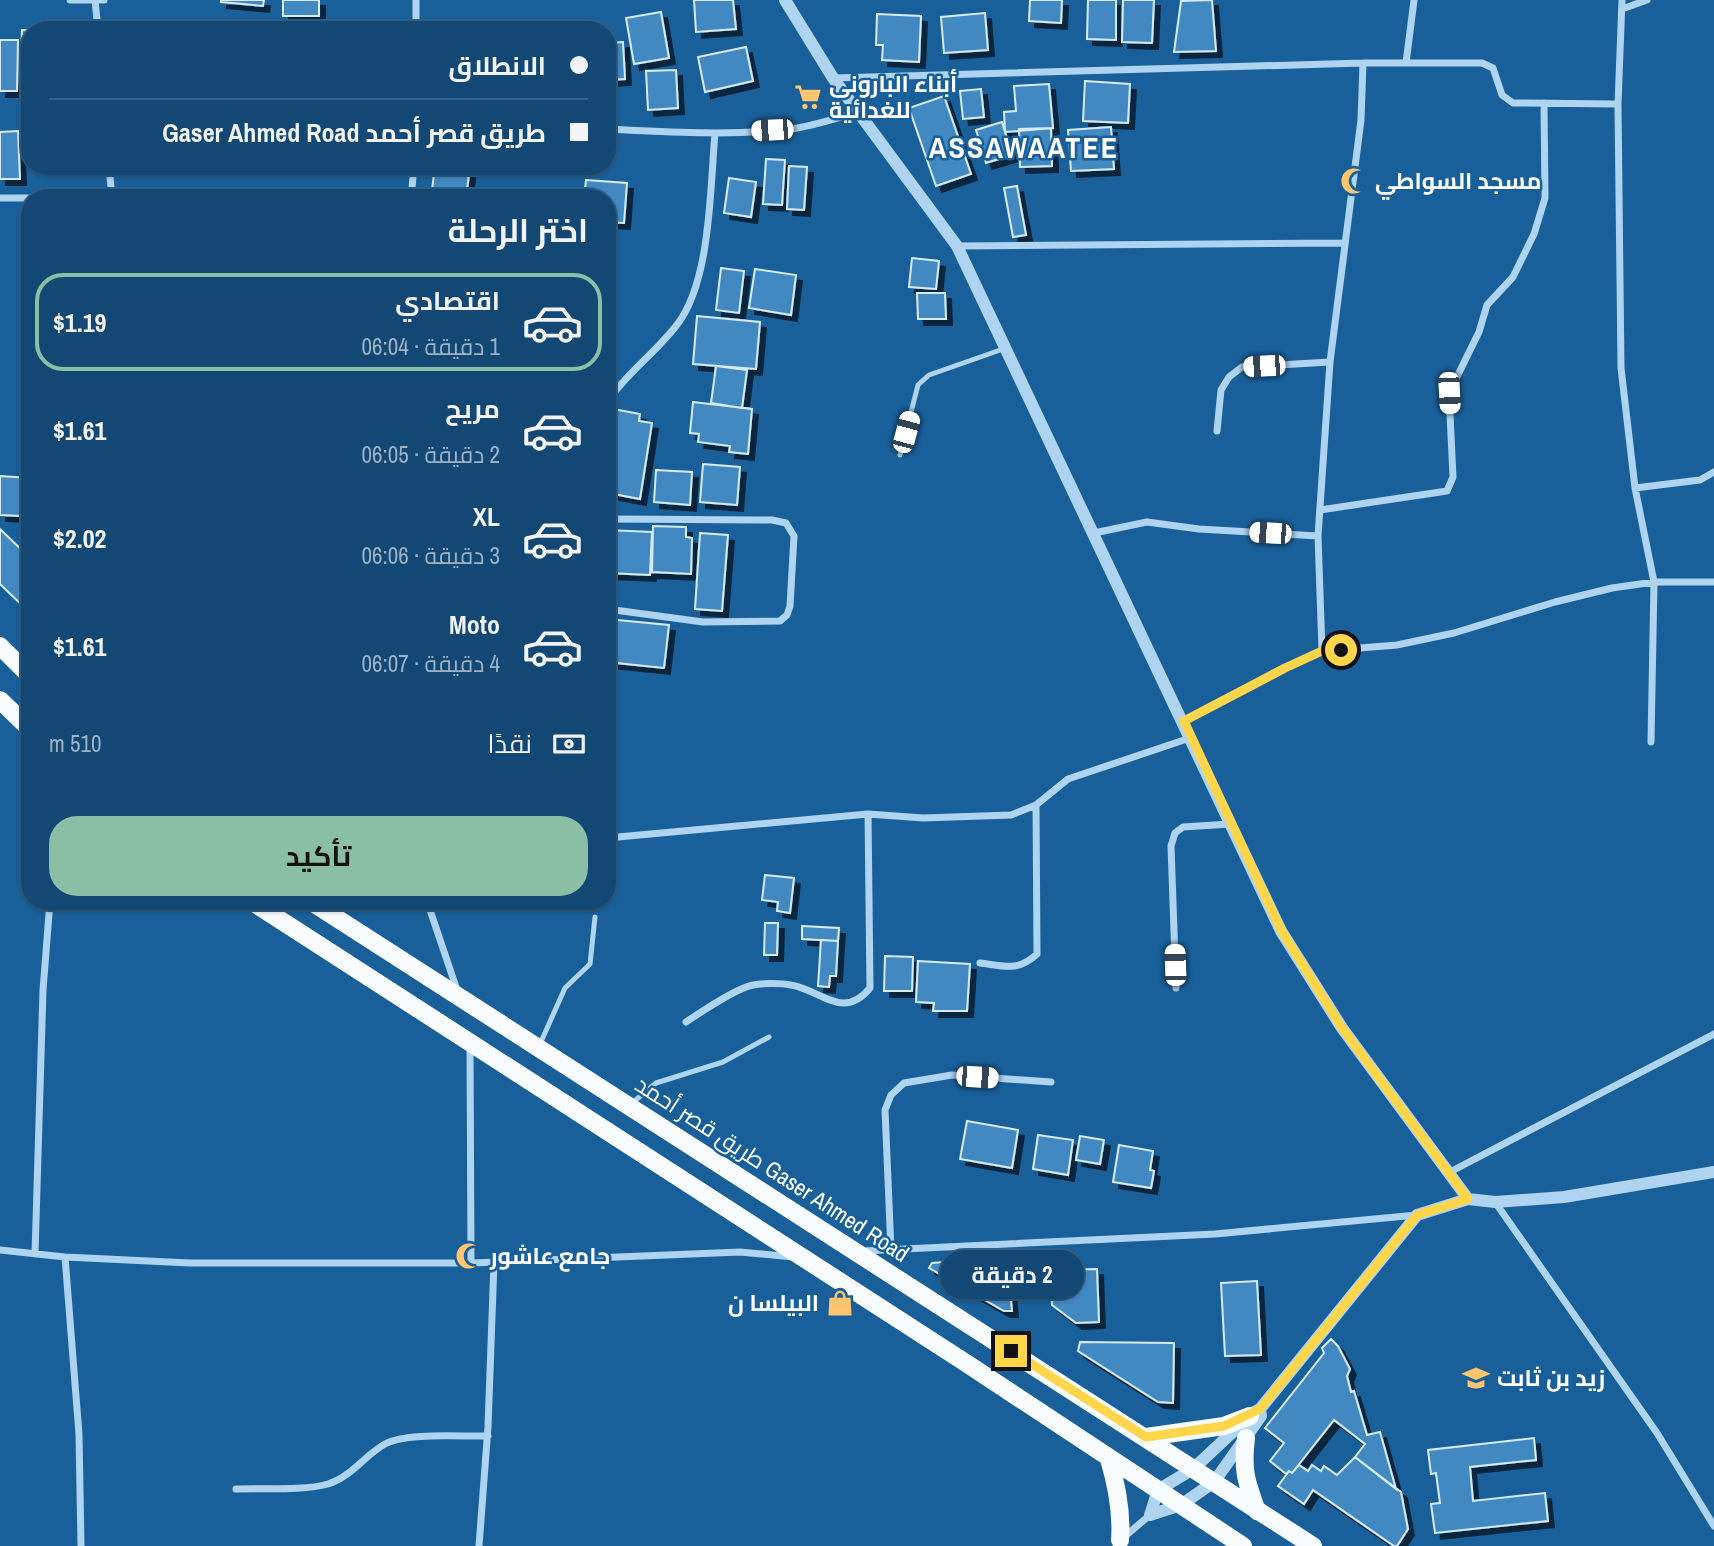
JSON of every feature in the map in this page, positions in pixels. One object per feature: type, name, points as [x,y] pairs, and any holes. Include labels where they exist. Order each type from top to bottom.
[{"type":"main road","points":[[0,646],[21,667]]},
{"type":"main road","points":[[0,700],[21,720]]},
{"type":"main road","points":[[265,910],[966,1363],[1242,1546]]},
{"type":"main road","name":"طريق قصر أحمد Gaser Ahmed Road","points":[[324,910],[1313,1546]]},
{"type":"main road","points":[[1146,1437],[1224,1426],[1255,1413]]},
{"type":"main road","points":[[1246,1438],[1243,1462],[1257,1511]]},
{"type":"main road","points":[[1109,1460],[1121,1523],[1117,1543]]},
{"type":"street","points":[[71,0],[104,0]]},
{"type":"street","points":[[95,0],[97,21]]},
{"type":"street","points":[[416,0],[416,21]]},
{"type":"street","points":[[785,0],[833,78],[957,246],[1281,930],[1342,1028],[1468,1199]]},
{"type":"street","points":[[1406,63],[1414,0]]},
{"type":"street","points":[[1622,0],[1618,104],[1621,368],[1635,488],[1654,582],[1651,742]]},
{"type":"street","points":[[1622,9],[1647,0]]},
{"type":"street","points":[[833,78],[1363,63],[1482,63],[1493,68],[1502,95],[1513,103],[1618,104]]},
{"type":"street","points":[[1322,651],[1318,536],[1330,362],[1361,120],[1363,63]]},
{"type":"street","points":[[1320,510],[1447,491],[1453,477],[1449,393],[1479,332],[1488,305],[1513,277],[1518,267],[1534,234],[1545,198],[1544,103]]},
{"type":"street","points":[[616,129],[715,133],[791,129],[858,112]]},
{"type":"street","points":[[616,392],[677,326],[695,293],[704,243],[715,133]]},
{"type":"street","points":[[0,198],[21,198]]},
{"type":"street","points":[[957,246],[1345,243]]},
{"type":"street","points":[[1217,431],[1221,390],[1229,377],[1242,367],[1330,362]]},
{"type":"street","points":[[1635,488],[1700,480],[1714,472]]},
{"type":"street","points":[[616,519],[772,520],[786,523],[794,536],[790,606],[787,615],[780,621],[703,622],[616,611]]},
{"type":"street","points":[[1094,533],[1147,522],[1199,529],[1318,536]]},
{"type":"street","points":[[1184,721],[1322,651],[1397,645],[1443,636],[1555,602],[1612,588],[1654,582],[1714,582]]},
{"type":"street","points":[[616,837],[868,814],[923,818],[1011,816],[1036,805],[1068,779],[1190,738]]},
{"type":"street","points":[[980,962],[1016,967],[1037,954],[1036,805]]},
{"type":"street","points":[[686,1022],[751,985],[792,985],[821,998],[848,1004],[862,998],[870,988],[868,814]]},
{"type":"street","points":[[1176,988],[1171,846],[1175,833],[1183,827],[1231,824]]},
{"type":"street","points":[[35,1254],[43,990],[49,910]]},
{"type":"street","points":[[430,910],[460,997]]},
{"type":"street","points":[[1448,1173],[1714,1034]]},
{"type":"street","points":[[470,1043],[471,1263]]},
{"type":"street","points":[[891,1250],[885,1110],[891,1095],[904,1083],[952,1075],[1051,1082]]},
{"type":"street","points":[[856,1252],[1215,1234],[1417,1215],[1468,1199],[1495,1202],[1564,1197],[1714,1172]]},
{"type":"street","points":[[1495,1202],[1657,1433],[1714,1526]]},
{"type":"street","points":[[1150,1515],[1158,1490],[1193,1469],[1255,1413],[1417,1215]]},
{"type":"street","points":[[0,1250],[65,1257],[190,1264],[471,1263],[740,1252],[800,1257]]},
{"type":"street","points":[[65,1257],[79,1434],[81,1546]]},
{"type":"street","points":[[479,1546],[488,1436],[494,1262]]},
{"type":"street","points":[[1117,1543],[1150,1515],[1181,1505],[1214,1482],[1261,1416],[1255,1413]]},
{"type":"street","points":[[236,1489],[328,1484],[351,1472],[370,1453],[404,1438],[488,1436]]},
{"type":"lane","points":[[900,455],[918,385],[929,374],[1006,348]]},
{"type":"lane","points":[[538,1048],[565,988],[590,964],[596,917]]},
{"type":"lane","points":[[628,1106],[656,1083],[723,1062],[769,1037]]},
{"type":"building","points":[[221,0],[264,0],[263,6]]},
{"type":"building","points":[[283,0],[319,0],[319,16],[283,16]]},
{"type":"building","points":[[694,0],[733,0],[736,29],[696,32]]},
{"type":"building","points":[[1030,0],[1062,0],[1061,23],[1029,21]]},
{"type":"building","points":[[1088,0],[1116,0],[1116,40],[1087,39]]},
{"type":"building","points":[[1123,0],[1154,0],[1152,43],[1122,42]]},
{"type":"building","points":[[1212,0],[1216,51],[1174,52],[1181,1]]},
{"type":"building","points":[[661,12],[669,58],[634,64],[626,18]]},
{"type":"building","points":[[985,13],[988,50],[944,53],[941,17]]},
{"type":"building","points":[[877,14],[921,16],[919,62],[882,60],[883,45],[876,45]]},
{"type":"building","points":[[0,40],[18,40],[17,91],[0,91]]},
{"type":"building","points":[[616,42],[623,42],[625,79],[616,80]]},
{"type":"building","points":[[746,47],[753,81],[705,92],[698,57]]},
{"type":"building","points":[[676,70],[678,108],[648,110],[646,71]]},
{"type":"building","points":[[1085,81],[1130,84],[1128,123],[1083,121]]},
{"type":"building","points":[[1049,84],[1053,128],[1005,132],[1004,112],[1016,111],[1014,86]]},
{"type":"building","points":[[981,89],[984,117],[963,119],[960,91]]},
{"type":"building","points":[[944,96],[971,174],[936,186],[909,108]]},
{"type":"building","points":[[1002,122],[1012,155],[986,163],[976,130]]},
{"type":"building","points":[[1111,127],[1114,169],[1071,171],[1068,130]]},
{"type":"building","points":[[1051,128],[1052,166],[1020,167],[1019,129]]},
{"type":"building","points":[[18,131],[20,179],[0,179],[0,132]]},
{"type":"building","points":[[766,159],[785,160],[782,205],[763,204]]},
{"type":"building","points":[[789,166],[807,167],[804,210],[787,209]]},
{"type":"building","points":[[434,175],[469,175],[467,189],[432,189]]},
{"type":"building","points":[[729,178],[756,182],[751,217],[724,213]]},
{"type":"building","points":[[586,180],[627,183],[624,223],[616,223],[616,189],[585,189]]},
{"type":"building","points":[[1017,186],[1026,235],[1013,237],[1004,188]]},
{"type":"building","points":[[912,258],[939,261],[936,289],[909,287]]},
{"type":"building","points":[[721,268],[744,271],[739,313],[716,310]]},
{"type":"building","points":[[755,269],[796,275],[791,315],[749,308]]},
{"type":"building","points":[[917,293],[945,293],[946,319],[918,319]]},
{"type":"building","points":[[697,316],[760,322],[756,369],[693,364]]},
{"type":"building","points":[[716,366],[747,370],[742,408],[711,403]]},
{"type":"building","points":[[693,402],[752,409],[748,454],[729,452],[730,446],[698,442],[699,434],[690,433]]},
{"type":"building","points":[[616,410],[640,414],[639,421],[652,423],[640,499],[616,494]]},
{"type":"building","points":[[703,464],[740,467],[737,505],[700,502]]},
{"type":"building","points":[[656,470],[692,472],[690,505],[654,502]]},
{"type":"building","points":[[0,476],[21,477],[20,516],[0,515]]},
{"type":"building","points":[[653,526],[686,527],[686,537],[692,538],[691,574],[652,572]]},
{"type":"building","points":[[0,529],[21,549],[21,604],[0,584]]},
{"type":"building","points":[[616,530],[652,532],[650,575],[616,573]]},
{"type":"building","points":[[700,533],[728,535],[722,611],[695,609]]},
{"type":"building","points":[[616,620],[669,625],[664,668],[616,663]]},
{"type":"building","points":[[765,875],[794,878],[790,913],[777,911],[778,902],[762,900]]},
{"type":"building","points":[[765,923],[778,923],[777,955],[764,955]]},
{"type":"building","points":[[802,926],[839,928],[838,941],[802,939]]},
{"type":"building","points":[[821,940],[838,941],[836,976],[830,976],[829,987],[818,986]]},
{"type":"building","points":[[885,956],[913,957],[912,991],[884,991]]},
{"type":"building","points":[[918,961],[970,964],[967,1011],[933,1011],[934,1003],[916,1002]]},
{"type":"building","points":[[967,1121],[1018,1130],[1012,1168],[960,1159]]},
{"type":"building","points":[[1038,1135],[1073,1140],[1068,1175],[1033,1169]]},
{"type":"building","points":[[1080,1136],[1104,1140],[1100,1164],[1076,1160]]},
{"type":"building","points":[[1119,1145],[1153,1151],[1151,1188],[1113,1182]]},
{"type":"building","points":[[1007,1257],[1012,1311],[1004,1311],[929,1268],[932,1263]]},
{"type":"building","points":[[1097,1269],[1099,1322],[1076,1323],[1052,1305],[1051,1270]]},
{"type":"building","points":[[1257,1281],[1261,1355],[1225,1356],[1221,1283]]},
{"type":"building","points":[[1331,1339],[1338,1346],[1350,1369],[1347,1376],[1351,1392],[1354,1391],[1367,1435],[1380,1432],[1396,1489],[1355,1457],[1365,1444],[1334,1420],[1292,1473],[1289,1471],[1286,1474],[1270,1461],[1284,1443],[1265,1428],[1324,1353],[1322,1348]]},
{"type":"building","points":[[1080,1342],[1174,1343],[1173,1403],[1158,1402],[1078,1351]]},
{"type":"building","points":[[1534,1438],[1536,1460],[1470,1467],[1473,1501],[1545,1493],[1548,1521],[1435,1533],[1431,1504],[1440,1503],[1436,1473],[1431,1474],[1428,1450]]},
{"type":"building","points":[[1355,1457],[1401,1492],[1408,1529],[1397,1546],[1313,1490],[1304,1504],[1278,1486],[1289,1471],[1292,1473],[1299,1465],[1308,1471],[1312,1465],[1321,1471],[1324,1466],[1337,1475]]},
{"type":"place","name":"أبناء البارونى للغدائية","points":[[808,97]]},
{"type":"place","name":"مسجد السواطي","points":[[1354,181]]},
{"type":"place","name":"جامع عاشور","points":[[469,1256]]},
{"type":"place","name":"البيلسا ن","points":[[840,1303]]},
{"type":"place","name":"زيد بن ثابت","points":[[1476,1378]]},
{"type":"district","name":"ASSAWAATEE","points":[[1024,148]]},
{"type":"route","points":[[1011,1351],[1146,1437],[1224,1426],[1260,1409],[1417,1215],[1468,1199],[1342,1028],[1281,930],[1184,721],[1322,651],[1341,650]]}]
